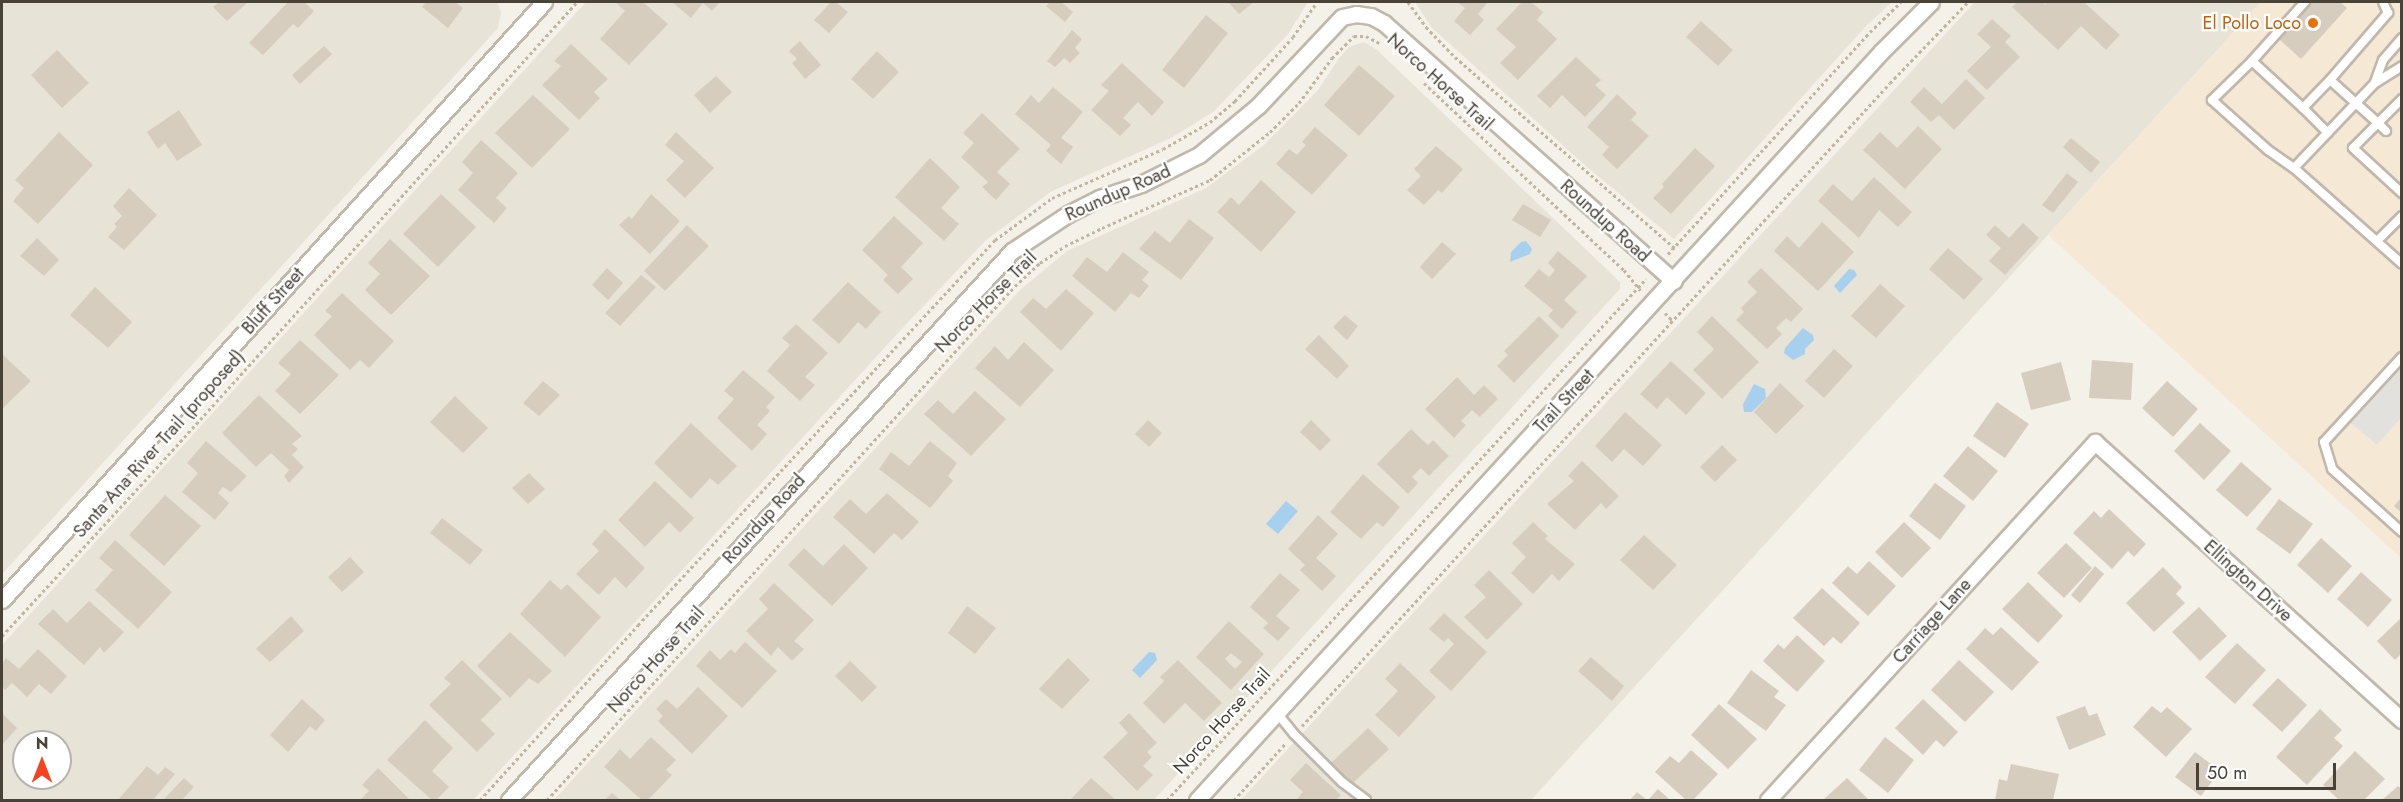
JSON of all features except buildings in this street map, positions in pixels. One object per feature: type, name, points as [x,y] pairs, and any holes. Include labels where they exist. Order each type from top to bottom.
[{"type":"street","name":"Trail Street","points":[[1197,801],[1882,51],[1931,2]]},
{"type":"street","name":"Bluff Street","points":[[2,600],[536,5]]},
{"type":"street","name":"Roundup Road","points":[[509,801],[1012,251],[1088,203],[1141,184],[1199,155],[1258,106],[1342,17],[1356,14],[1371,16],[1384,23],[1674,281]]},
{"type":"street","name":"Ellington Drive","points":[[2095,442],[2402,720]]},
{"type":"street","name":"Carriage Lane","points":[[1768,801],[2095,442]]},
{"type":"lane","points":[[2305,2],[2252,61],[2212,100],[2268,150],[2294,168],[2402,264]]},
{"type":"lane","points":[[2303,108],[2388,13],[2383,2]]},
{"type":"lane","points":[[2375,83],[2384,60],[2402,38]]},
{"type":"lane","points":[[2252,61],[2328,133]]},
{"type":"lane","points":[[2294,168],[2375,83],[2402,66]]},
{"type":"lane","points":[[2330,80],[2357,102],[2386,131]]},
{"type":"lane","points":[[2401,192],[2353,148],[2402,99]]},
{"type":"lane","points":[[2377,242],[2402,216]]},
{"type":"lane","points":[[2402,357],[2324,442],[2332,469],[2402,532]]},
{"type":"lane","points":[[1277,713],[1294,734],[1342,782],[1366,801]]},
{"type":"path","name":"Santa Ana River Trail (proposed)","points":[[2,636],[168,456],[577,2]]},
{"type":"path","name":"Norco Horse Trail","points":[[1408,2],[1426,27],[1455,57],[1692,261]]},
{"type":"path","name":"Norco Horse Trail","points":[[1167,801],[1870,32],[1901,2]]},
{"type":"path","points":[[1234,801],[1672,320],[1968,2]]},
{"type":"path","points":[[562,7],[567,12]]},
{"type":"path","name":"Norco Horse Trail","points":[[547,801],[1015,286],[1040,263],[1065,246],[1210,180],[1278,124],[1354,36],[1366,36],[1382,44]]},
{"type":"path","name":"Norco Horse Trail","points":[[1417,76],[1608,255],[1672,320]]},
{"type":"shaded area","points":[[2,2],[497,2],[501,12],[498,28],[2,574]]},
{"type":"shaded area","points":[[586,2],[1308,2],[1288,34],[1213,112],[1171,138],[1052,191],[986,240],[897,334],[473,800],[2,800],[2,645]]},
{"type":"shaded area","points":[[1415,2],[1892,2],[1867,25],[1674,239],[1587,167],[1432,28]]},
{"type":"shaded area","points":[[1975,2],[2261,2],[1531,800],[1241,800]]},
{"type":"shaded area","points":[[2261,2],[2401,2],[2401,558],[2048,235]]},
{"type":"shaded area","points":[[1364,42],[1377,50],[1620,282],[1620,289],[1154,800],[554,800],[1020,290],[1067,251],[1206,188],[1264,145],[1318,90],[1349,47]]},
{"type":"shaded area","points":[[2401,368],[2401,418],[2377,445],[2351,423]]},
{"type":"water","points":[[1526,241],[1532,249],[1530,254],[1510,262],[1511,252],[1521,242]]},
{"type":"water","points":[[1849,269],[1854,270],[1857,275],[1840,293],[1834,286]]},
{"type":"water","points":[[1803,328],[1813,335],[1814,340],[1805,349],[1805,354],[1793,360],[1784,353],[1785,348]]},
{"type":"water","points":[[1754,384],[1765,389],[1766,398],[1752,412],[1744,412],[1743,404]]},
{"type":"water","points":[[1286,501],[1298,511],[1278,534],[1266,524]]},
{"type":"water","points":[[1149,652],[1155,653],[1157,660],[1140,678],[1132,670]]},
{"type":"place","name":"El Pollo Loco","points":[[2313,23]]}]
